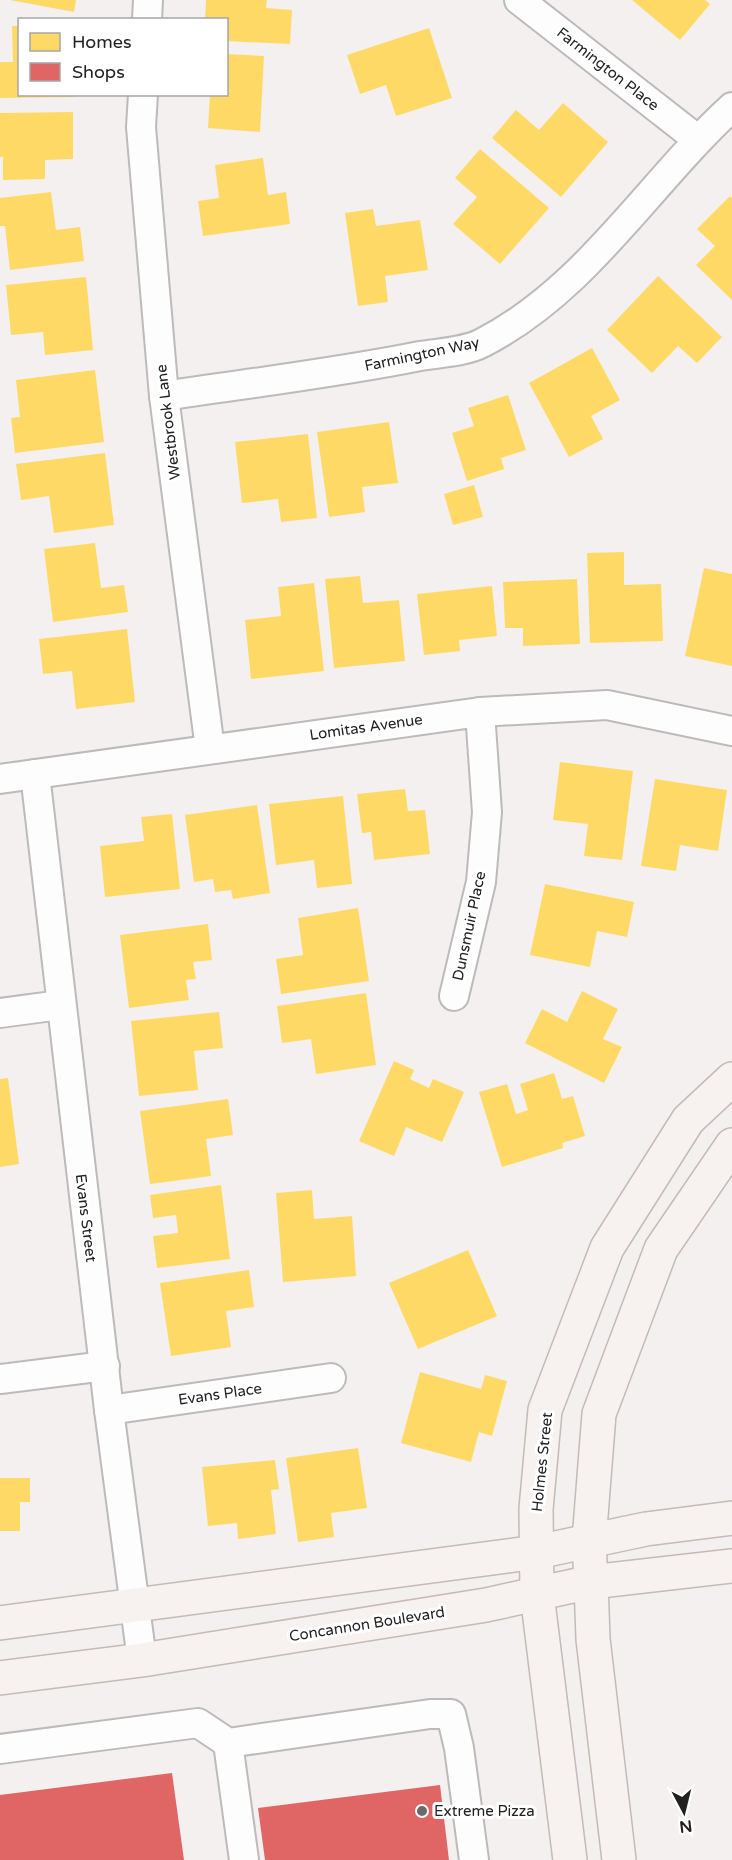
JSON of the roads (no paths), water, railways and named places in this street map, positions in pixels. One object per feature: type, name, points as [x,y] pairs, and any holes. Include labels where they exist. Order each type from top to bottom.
[{"type":"main road","name":"Holmes Street","points":[[570,1860],[537,1594],[536,1509],[545,1410],[607,1248],[688,1120],[732,1079]]},
{"type":"main road","points":[[619,1860],[593,1639],[589,1541],[599,1414],[661,1249],[732,1145]]},
{"type":"main road","points":[[0,1623],[537,1552],[646,1529],[732,1518]]},
{"type":"main road","name":"Concannon Boulevard","points":[[0,1678],[142,1660],[486,1605],[591,1582],[732,1566]]},
{"type":"street","points":[[147,18],[148,0]]},
{"type":"street","name":"Farmington Place","points":[[519,0],[697,139]]},
{"type":"street","name":"Westbrook Lane","points":[[143,96],[141,127],[164,396],[210,749]]},
{"type":"street","name":"Farmington Way","points":[[164,396],[386,363],[480,344],[537,309],[582,268],[697,139],[732,107]]},
{"type":"street","name":"Lomitas Avenue","points":[[0,779],[480,712],[607,705],[732,731]]},
{"type":"street","name":"Dunsmuir Place","points":[[454,996],[482,870],[487,812],[480,712]]},
{"type":"street","name":"Evans Street","points":[[34,774],[109,1410],[142,1660]]},
{"type":"street","points":[[0,1013],[60,1005]]},
{"type":"street","points":[[0,1379],[105,1366]]},
{"type":"street","name":"Evans Place","points":[[109,1410],[331,1378]]},
{"type":"street","points":[[0,1749],[198,1723],[228,1743],[430,1714],[451,1714],[459,1748],[474,1860]]},
{"type":"street","points":[[228,1743],[244,1860]]},
{"type":"place","name":"Extreme Pizza","points":[[422,1811]]}]
